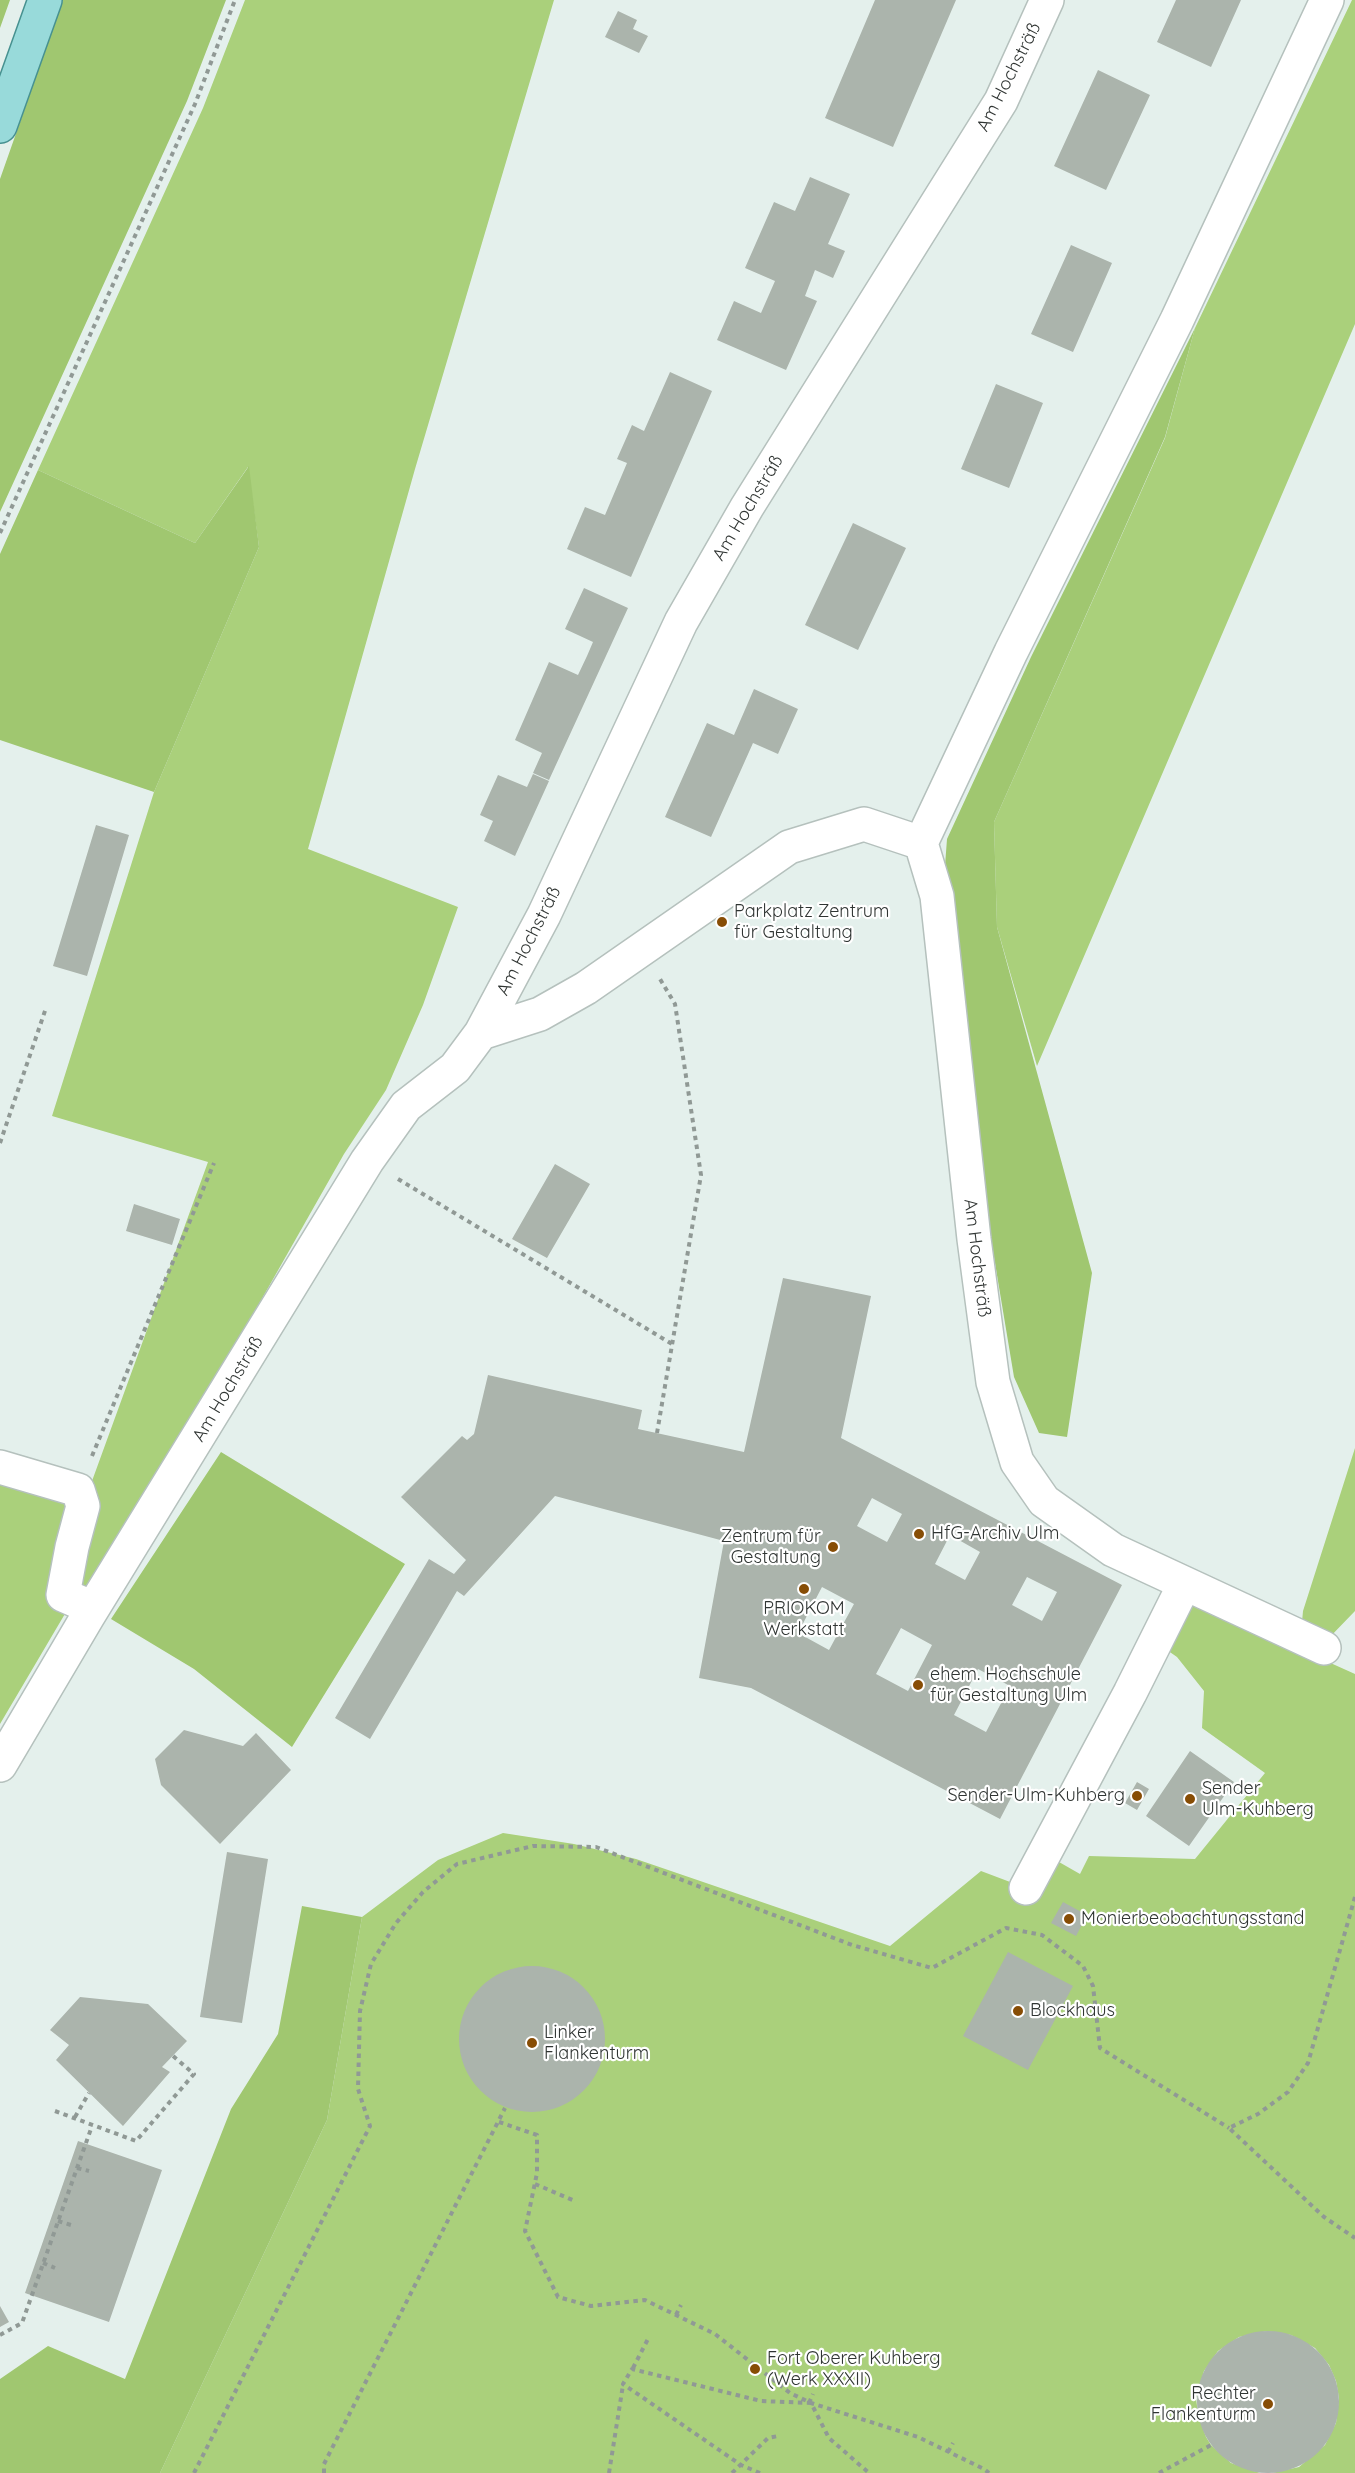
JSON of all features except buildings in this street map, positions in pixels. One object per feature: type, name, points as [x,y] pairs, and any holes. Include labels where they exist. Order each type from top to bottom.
[{"type":"main road","points":[[0,126],[45,0]]},
{"type":"street","name":"Am Hochsträß","points":[[0,1765],[93,1608],[368,1161],[406,1106],[455,1068],[481,1033],[544,915],[681,622],[747,507],[1001,100],[1047,0]]},
{"type":"street","points":[[921,843],[1011,652],[1177,320],[1327,0]]},
{"type":"street","name":"Am Hochsträß","points":[[481,1033],[540,1014],[586,987],[789,847],[864,824],[921,843],[937,896],[974,1239],[993,1382],[1017,1462],[1044,1501],[1113,1550],[1184,1585],[1324,1648]]},
{"type":"street","points":[[0,1467],[9,1472],[55,1482],[78,1490],[83,1506],[63,1595],[93,1608]]},
{"type":"street","points":[[1026,1888],[1140,1675],[1184,1585]]},
{"type":"path","points":[[0,533],[195,104],[235,0]]},
{"type":"path","points":[[641,948],[675,1004],[701,1175],[657,1433]]},
{"type":"path","points":[[0,1143],[46,1008]]},
{"type":"path","points":[[368,1161],[672,1344]]},
{"type":"path","points":[[78,1490],[214,1163]]},
{"type":"path","points":[[194,2473],[370,2126],[358,2089],[360,2011],[371,1964],[403,1916],[423,1892],[457,1864],[533,1846],[596,1847],[852,1945],[932,1968],[1006,1928],[1042,1935],[1083,1966],[1094,1986],[1100,2048],[1228,2128],[1324,2217],[1355,2238]]},
{"type":"path","points":[[1228,2128],[1258,2114],[1288,2092],[1308,2063],[1355,1897]]},
{"type":"path","points":[[55,2111],[136,2141],[194,2074],[173,2056]]},
{"type":"path","points":[[75,2117],[89,2093]]},
{"type":"path","points":[[324,2473],[324,2464],[505,2108]]},
{"type":"path","points":[[499,2122],[537,2135],[537,2173],[525,2231],[558,2297],[591,2306],[645,2300],[715,2334],[790,2393],[810,2403],[918,2437],[988,2473]]},
{"type":"path","points":[[0,2335],[22,2323],[92,2126]]},
{"type":"path","points":[[77,2168],[89,2171]]},
{"type":"path","points":[[535,2184],[576,2201]]},
{"type":"path","points":[[58,2221],[71,2225]]},
{"type":"path","points":[[43,2264],[56,2268]]},
{"type":"path","points":[[676,2315],[681,2305]]},
{"type":"path","points":[[609,2473],[623,2384],[649,2337]]},
{"type":"path","points":[[633,2369],[761,2401],[810,2403]]},
{"type":"path","points":[[623,2384],[741,2465],[760,2473]]},
{"type":"path","points":[[813,2394],[810,2403],[829,2438],[869,2473]]},
{"type":"path","points":[[732,2473],[768,2438],[778,2436]]},
{"type":"path","points":[[948,2452],[953,2443]]},
{"type":"path","points":[[1160,2473],[1211,2445]]},
{"type":"green space","points":[[0,0],[10,0],[0,28]]},
{"type":"green space","points":[[63,0],[226,0],[187,101],[0,512],[0,179]]},
{"type":"green space","points":[[245,0],[554,0],[415,469],[308,849],[458,907],[423,1005],[386,1090],[344,1154],[184,1436],[84,1597],[70,1590],[88,1492],[208,1162],[52,1116],[154,792],[259,547],[248,467],[195,543],[38,470],[203,108]]},
{"type":"green space","points":[[1352,0],[1355,0],[1355,324],[1037,1066],[997,927],[994,822],[1165,438],[1195,328]]},
{"type":"green space","points":[[1195,328],[1165,437],[994,822],[997,927],[1092,1273],[1067,1437],[1039,1433],[1014,1377],[990,1233],[953,932],[944,879],[947,839],[1031,657]]},
{"type":"green space","points":[[249,466],[259,547],[154,792],[0,740],[0,554],[38,470],[195,543]]},
{"type":"green space","points":[[1355,1448],[1355,1611],[1327,1640],[1302,1622],[1303,1611]]},
{"type":"green space","points":[[221,1452],[405,1564],[292,1747],[194,1669],[111,1619]]},
{"type":"green space","points":[[0,1477],[70,1497],[69,1607],[0,1724]]},
{"type":"green space","points":[[1188,1599],[1355,1674],[1355,2473],[1272,2473],[1299,2467],[1325,2445],[1336,2423],[1339,2398],[1336,2381],[1329,2365],[1315,2348],[1291,2335],[1267,2331],[1239,2337],[1218,2351],[1204,2371],[1196,2398],[1198,2414],[1211,2445],[1231,2463],[1260,2473],[160,2473],[327,2120],[362,1917],[438,1860],[503,1833],[574,1844],[636,1859],[890,1946],[981,1871],[1026,1888],[1045,1854],[1080,1874],[1089,1856],[1195,1859],[1265,1773],[1202,1728],[1204,1691],[1177,1657],[1164,1648]]},
{"type":"green space","points":[[302,1906],[362,1917],[327,2120],[160,2473],[0,2473],[0,2379],[48,2346],[125,2379],[231,2109],[278,2034]]},
{"type":"place","name":"Parkplatz Zentrum für Gestaltung","points":[[722,922]]},
{"type":"place","name":"HfG-Archiv Ulm","points":[[919,1534]]},
{"type":"place","name":"Zentrum für Gestaltung","points":[[833,1547]]},
{"type":"place","name":"PRIOKOM Werkstatt","points":[[804,1589]]},
{"type":"place","name":"ehem. Hochschule für Gestaltung Ulm","points":[[918,1685]]},
{"type":"place","name":"Sender-Ulm-Kuhberg","points":[[1137,1796]]},
{"type":"place","name":"Sender Ulm-Kuhberg","points":[[1190,1799]]},
{"type":"place","name":"Monierbeobachtungsstand","points":[[1069,1919]]},
{"type":"place","name":"Blockhaus","points":[[1018,2011]]},
{"type":"place","name":"Linker Flankenturm","points":[[532,2043]]},
{"type":"place","name":"Fort Oberer Kuhberg (Werk XXXII)","points":[[755,2369]]},
{"type":"place","name":"Rechter Flankenturm","points":[[1268,2404]]}]
